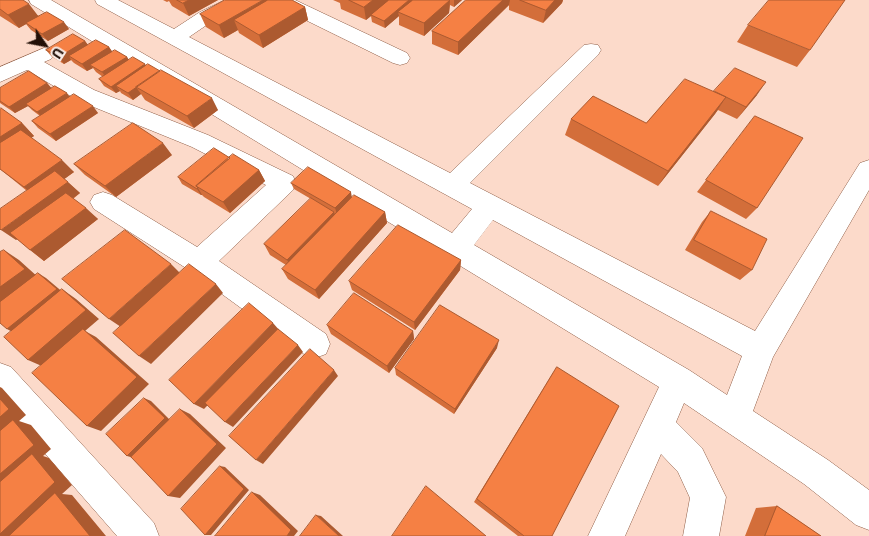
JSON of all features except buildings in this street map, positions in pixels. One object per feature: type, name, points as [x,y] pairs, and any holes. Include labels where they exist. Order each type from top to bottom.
[{"type":"street","points":[[38,0],[76,37],[310,161],[456,248],[678,381],[816,472],[869,512]]},
{"type":"street","points":[[104,0],[175,36],[451,187],[760,350]]},
{"type":"street","points":[[175,36],[207,16],[240,0]]},
{"type":"street","points":[[280,0],[400,58]]},
{"type":"street","points":[[0,75],[125,12]]},
{"type":"street","points":[[451,187],[591,50]]},
{"type":"street","points":[[28,62],[54,80],[103,104],[188,136],[284,182]]},
{"type":"street","points":[[199,262],[284,182],[310,161]]},
{"type":"street","points":[[734,418],[760,350],[869,169]]},
{"type":"street","points":[[103,202],[199,262],[315,344]]},
{"type":"street","points":[[456,248],[490,207]]},
{"type":"street","points":[[0,378],[141,536]]},
{"type":"street","points":[[606,536],[678,381]]},
{"type":"street","points":[[657,426],[690,460],[708,497],[701,536]]}]
